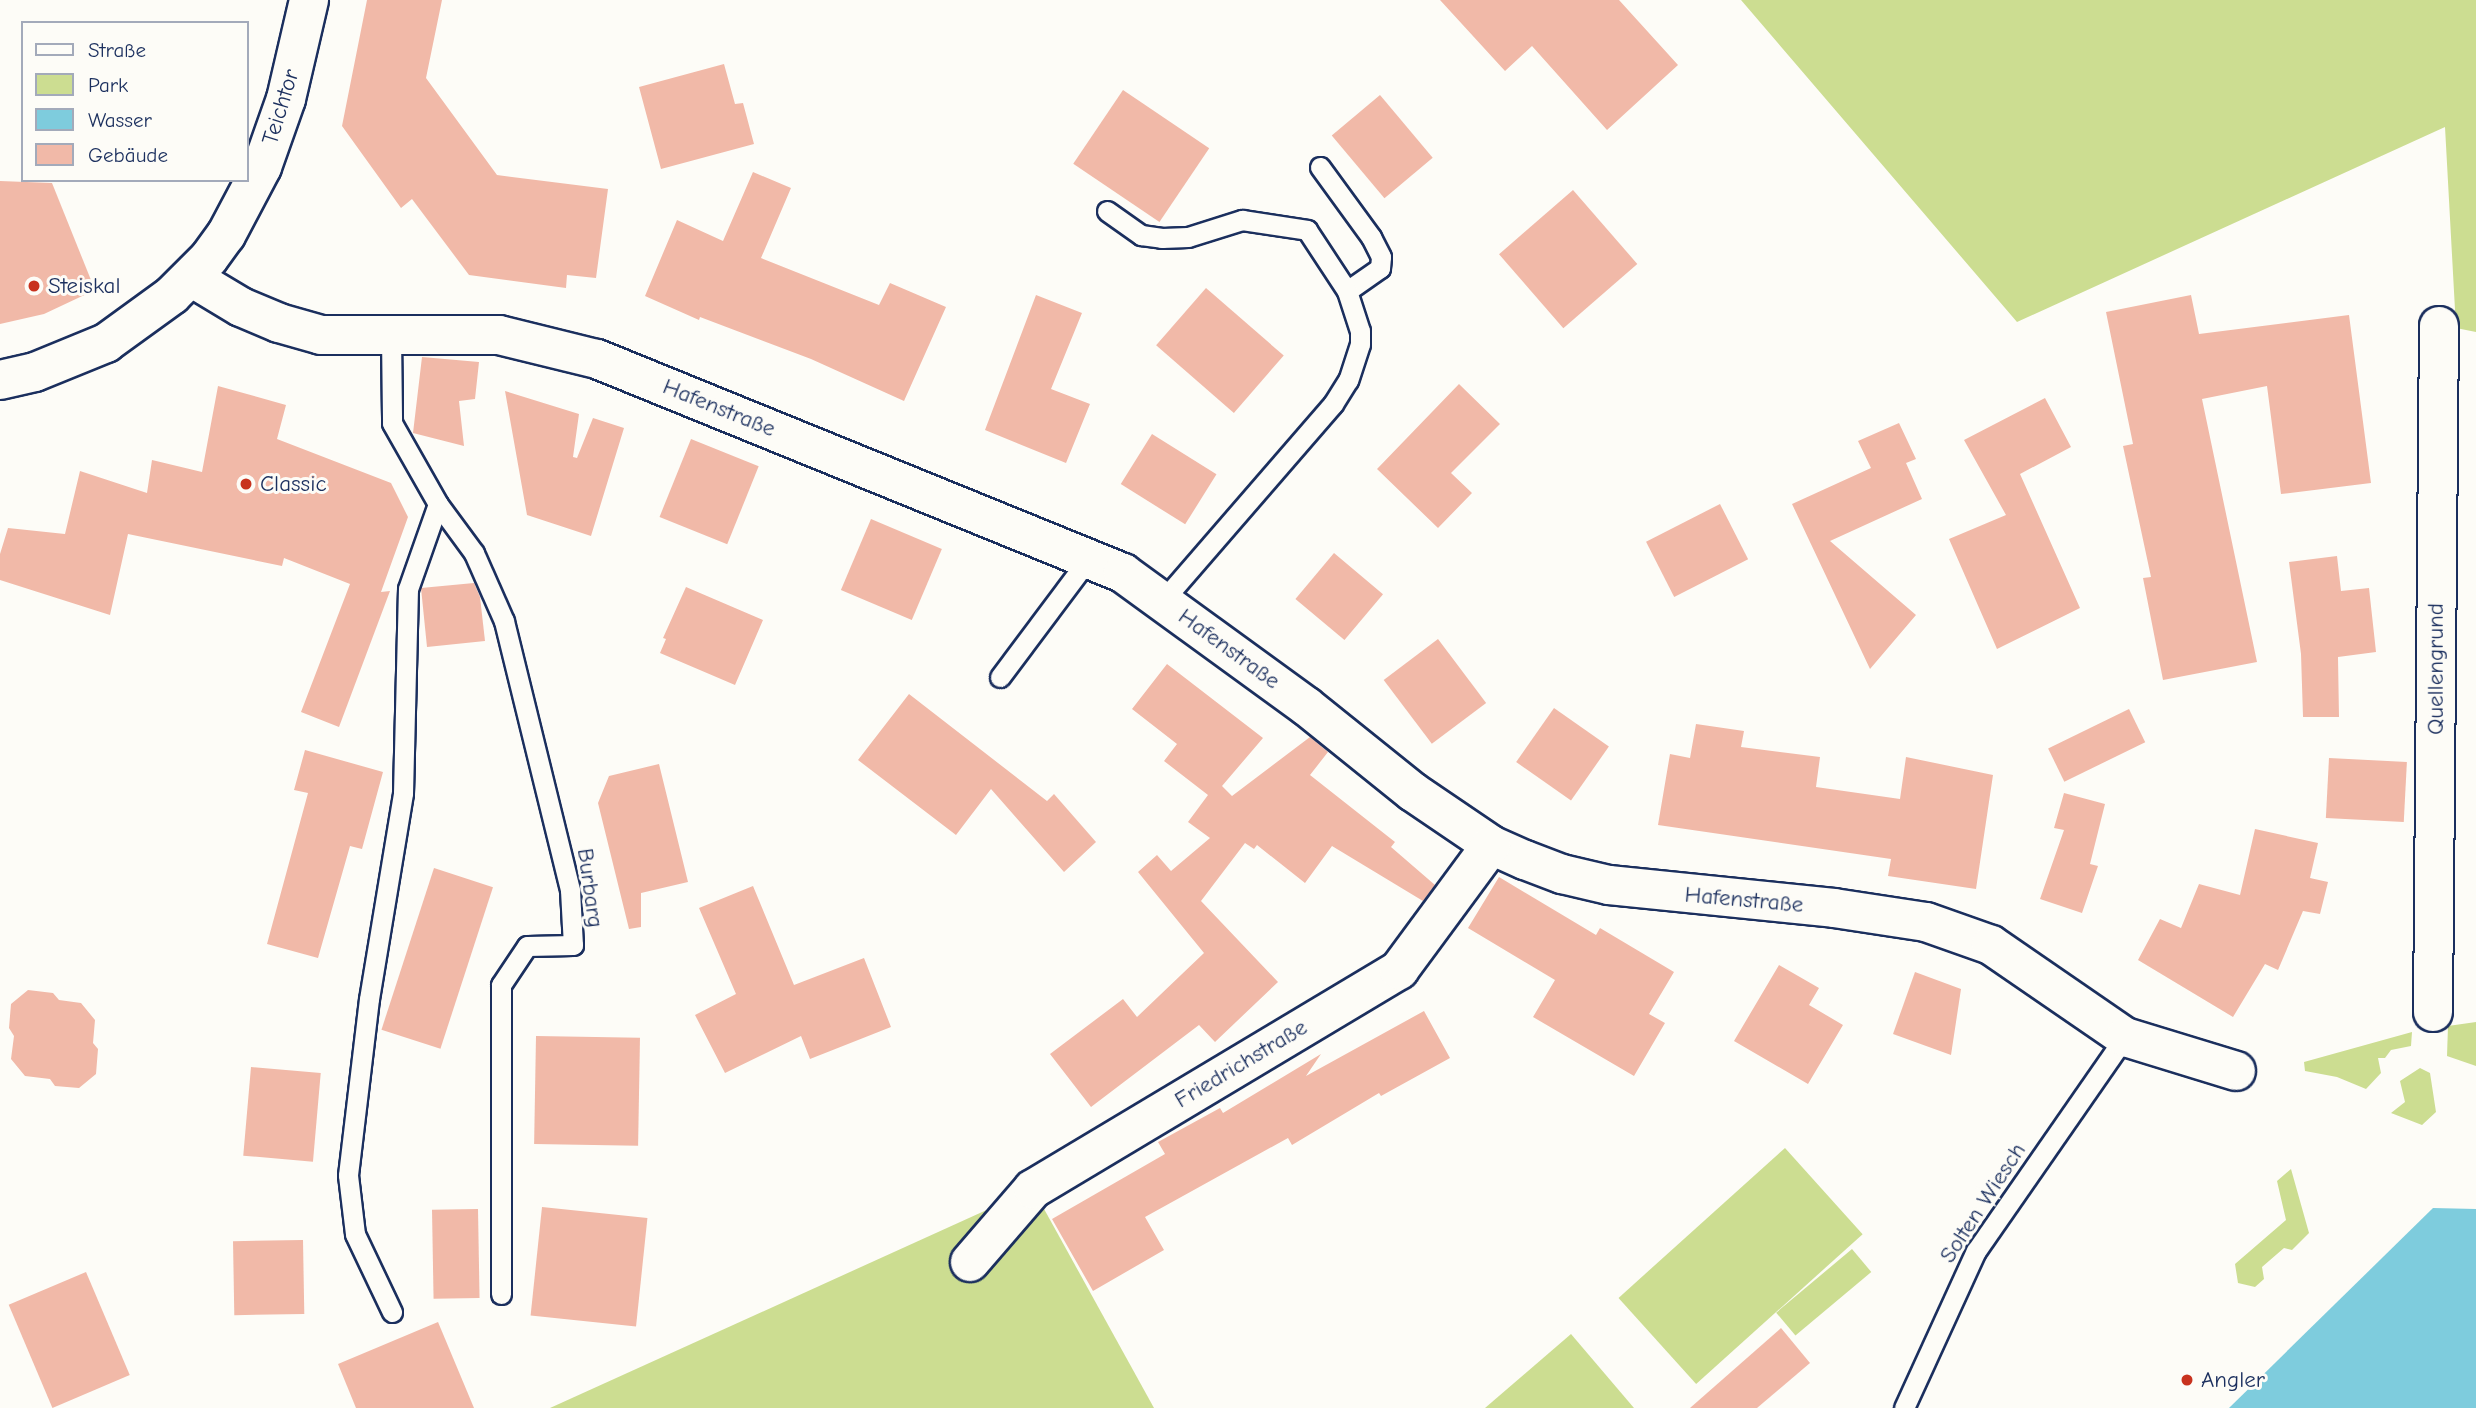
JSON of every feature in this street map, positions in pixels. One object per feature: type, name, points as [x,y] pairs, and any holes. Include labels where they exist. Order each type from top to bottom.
[{"type":"street","name":"Teichtor","points":[[0,380],[35,372],[106,343],[153,311],[191,277],[226,235],[262,167],[286,99],[309,0]]},
{"type":"street","name":"Hafenstraße","points":[[191,277],[241,307],[321,335],[499,335],[597,359],[1123,573],[1306,706],[1413,792],[1491,845],[1562,874],[1609,886],[1834,908],[1926,922],[1991,945],[2125,1037],[2236,1072]]},
{"type":"street","name":"Quellengrund","points":[[2433,1012],[2439,326]]},
{"type":"street","name":"Friedrichstraße","points":[[970,1262],[1033,1189],[1399,970],[1491,845]]},
{"type":"lane","points":[[1320,167],[1371,237],[1381,257],[1380,268],[1347,291]]},
{"type":"lane","points":[[1107,211],[1141,235],[1162,238],[1188,237],[1242,220],[1307,230],[1347,291],[1360,331],[1360,344],[1348,380],[1333,404],[1163,600]]},
{"type":"lane","name":"Burbarg","points":[[391,335],[393,423],[438,504],[474,553],[504,621],[570,890],[573,945],[527,946],[501,985],[500,1294]]},
{"type":"lane","points":[[392,1312],[355,1234],[348,1175],[369,999],[403,793],[408,589],[438,504]]},
{"type":"lane","points":[[1000,677],[1089,558]]},
{"type":"lane","name":"Solten Wiesch","points":[[1905,1408],[1976,1251],[2125,1037]]},
{"type":"green space","points":[[1741,0],[2476,0],[2476,332],[2456,328],[2445,127],[2017,322]]},
{"type":"green space","points":[[2476,1022],[2476,1066],[2447,1056],[2448,1026]]},
{"type":"green space","points":[[2412,1032],[2411,1046],[2391,1050],[2385,1058],[2378,1058],[2381,1073],[2366,1089],[2337,1077],[2305,1071],[2304,1062]]},
{"type":"green space","points":[[2420,1068],[2430,1073],[2436,1112],[2422,1125],[2391,1113],[2405,1102],[2400,1081]]},
{"type":"green space","points":[[1785,1148],[1863,1234],[1696,1384],[1619,1298]]},
{"type":"green space","points":[[2291,1169],[2309,1233],[2292,1250],[2284,1248],[2262,1267],[2264,1279],[2255,1287],[2238,1283],[2235,1264],[2286,1220],[2277,1181]]},
{"type":"green space","points":[[1033,1189],[1154,1408],[550,1408]]},
{"type":"green space","points":[[1852,1249],[1871,1272],[1795,1336],[1776,1313]]},
{"type":"green space","points":[[1571,1334],[1634,1408],[1485,1408]]},
{"type":"water","points":[[2433,1208],[2476,1209],[2476,1408],[2229,1408]]},
{"type":"building","points":[[367,0],[442,0],[426,78],[497,175],[608,189],[596,278],[567,275],[566,288],[469,275],[412,199],[401,208],[342,126]]},
{"type":"building","points":[[1440,0],[1619,0],[1678,65],[1607,130],[1532,46],[1505,71]]},
{"type":"building","points":[[724,64],[735,104],[743,103],[754,144],[661,169],[639,87]]},
{"type":"building","points":[[1123,90],[1209,148],[1159,222],[1073,164]]},
{"type":"building","points":[[1380,95],[1433,158],[1384,198],[1332,135]]},
{"type":"building","points":[[753,172],[791,188],[761,258],[879,305],[890,283],[946,307],[904,401],[811,359],[700,317],[699,320],[645,296],[677,220],[723,241]]},
{"type":"building","points":[[0,181],[52,183],[95,290],[44,314],[0,324]]},
{"type":"building","points":[[1573,190],[1637,264],[1563,328],[1499,254]]},
{"type":"building","points":[[1206,288],[1284,356],[1234,413],[1156,345]]},
{"type":"building","points":[[1036,295],[1082,313],[1051,389],[1090,404],[1066,463],[985,430]]},
{"type":"building","points":[[2191,295],[2199,334],[2349,315],[2371,483],[2281,494],[2267,386],[2202,399],[2257,662],[2163,680],[2143,578],[2151,577],[2123,446],[2133,444],[2106,312]]},
{"type":"building","points":[[422,357],[479,362],[475,399],[459,401],[464,446],[413,433]]},
{"type":"building","points":[[1459,384],[1500,424],[1451,473],[1472,493],[1438,528],[1377,469]]},
{"type":"building","points":[[218,386],[286,405],[277,439],[391,483],[408,517],[381,592],[390,591],[339,727],[301,712],[350,584],[284,558],[282,566],[128,534],[110,615],[0,580],[0,554],[8,528],[65,534],[80,471],[147,493],[152,460],[202,472]]},
{"type":"building","points":[[505,391],[579,414],[573,457],[577,458],[593,418],[624,428],[591,536],[527,515]]},
{"type":"building","points":[[2045,398],[2071,447],[2020,474],[2080,608],[1997,649],[1949,539],[2006,515],[1964,440]]},
{"type":"building","points":[[1899,423],[1916,459],[1906,463],[1922,499],[1830,541],[1916,615],[1870,669],[1792,504],[1871,468],[1858,441]]},
{"type":"building","points":[[1152,434],[1216,474],[1185,524],[1121,484]]},
{"type":"building","points":[[691,439],[759,466],[727,544],[660,517]]},
{"type":"building","points":[[1720,504],[1748,559],[1674,597],[1646,542]]},
{"type":"building","points":[[871,519],[942,549],[912,620],[841,590]]},
{"type":"building","points":[[1334,553],[1383,594],[1344,640],[1295,599]]},
{"type":"building","points":[[2337,556],[2341,591],[2369,588],[2376,652],[2338,657],[2339,717],[2303,717],[2301,654],[2289,562]]},
{"type":"building","points":[[474,583],[480,597],[485,641],[427,647],[421,588]]},
{"type":"building","points":[[686,587],[763,620],[735,685],[660,653],[666,639],[663,638]]},
{"type":"building","points":[[1438,639],[1486,703],[1432,744],[1384,680]]},
{"type":"building","points":[[1167,664],[1263,738],[1222,786],[1232,796],[1310,737],[1328,752],[1310,775],[1395,842],[1391,847],[1435,885],[1423,901],[1332,846],[1305,883],[1257,845],[1254,849],[1245,843],[1201,901],[1278,982],[1215,1042],[1199,1025],[1091,1107],[1050,1054],[1123,999],[1137,1017],[1204,953],[1138,872],[1157,855],[1171,871],[1210,838],[1188,822],[1208,795],[1164,761],[1177,744],[1132,709]]},
{"type":"building","points":[[909,694],[1047,801],[1054,794],[1096,842],[1064,872],[991,789],[956,835],[858,760]]},
{"type":"building","points":[[1554,708],[1609,746],[1571,800],[1516,762]]},
{"type":"building","points":[[2129,709],[2145,742],[2064,782],[2048,748]]},
{"type":"building","points":[[1696,724],[1744,731],[1741,747],[1820,757],[1816,787],[1900,799],[1906,757],[1993,775],[1976,889],[1888,876],[1891,859],[1658,825],[1670,754],[1690,758]]},
{"type":"building","points":[[305,750],[383,772],[362,849],[350,846],[318,958],[267,944],[308,793],[294,790]]},
{"type":"building","points":[[2329,758],[2407,762],[2404,822],[2326,818]]},
{"type":"building","points":[[659,764],[688,882],[641,893],[641,927],[629,929],[598,803],[609,776]]},
{"type":"building","points":[[2064,793],[2105,804],[2090,864],[2098,866],[2082,913],[2040,899],[2064,830],[2054,828]]},
{"type":"building","points":[[2255,829],[2318,843],[2310,878],[2328,882],[2320,914],[2303,911],[2278,970],[2265,964],[2233,1017],[2138,960],[2160,919],[2181,928],[2199,884],[2240,895]]},
{"type":"building","points":[[434,868],[493,887],[440,1049],[381,1030]]},
{"type":"building","points":[[1499,877],[1596,935],[1600,928],[1674,972],[1649,1014],[1665,1023],[1634,1076],[1533,1017],[1555,980],[1468,928]]},
{"type":"building","points":[[753,886],[794,985],[864,958],[891,1027],[810,1059],[801,1036],[725,1073],[695,1015],[736,994],[699,908]]},
{"type":"building","points":[[1779,965],[1819,988],[1809,1005],[1843,1025],[1808,1084],[1734,1041]]},
{"type":"building","points":[[1915,972],[1961,989],[1951,1055],[1893,1034]]},
{"type":"building","points":[[28,990],[53,993],[59,1000],[81,1003],[95,1020],[93,1043],[98,1049],[96,1074],[79,1088],[55,1086],[50,1079],[25,1076],[11,1059],[14,1036],[9,1028],[11,1004]]},
{"type":"building","points":[[1424,1011],[1450,1058],[1381,1096],[1379,1093],[1292,1145],[1288,1138],[1145,1217],[1164,1250],[1093,1291],[1052,1219],[1165,1154],[1158,1142],[1220,1108],[1223,1113],[1321,1054],[1306,1076]]},
{"type":"building","points":[[536,1036],[640,1038],[638,1146],[534,1144]]},
{"type":"building","points":[[251,1067],[321,1073],[313,1162],[243,1156]]},
{"type":"building","points":[[542,1207],[647,1218],[636,1326],[531,1315]]},
{"type":"building","points":[[478,1209],[480,1298],[434,1299],[432,1210]]},
{"type":"building","points":[[303,1240],[304,1314],[234,1315],[233,1241]]},
{"type":"building","points":[[86,1272],[130,1375],[52,1408],[9,1305]]},
{"type":"building","points":[[438,1322],[474,1408],[356,1408],[338,1364]]},
{"type":"building","points":[[1781,1328],[1810,1363],[1757,1408],[1690,1408]]},
{"type":"place","name":"Steiskal","points":[[34,286]]},
{"type":"place","name":"Classic","points":[[246,484]]},
{"type":"place","name":"Angler","points":[[2187,1380]]}]
